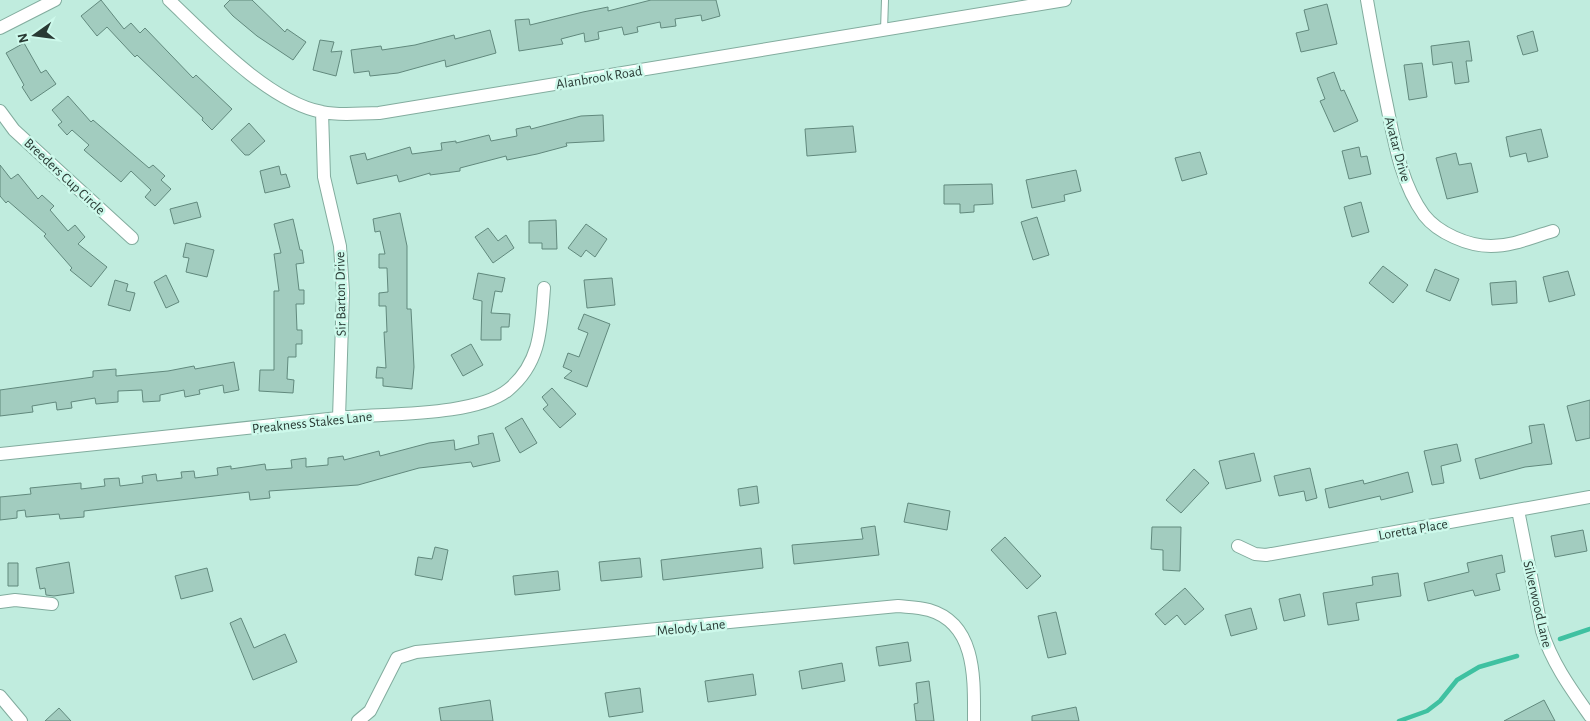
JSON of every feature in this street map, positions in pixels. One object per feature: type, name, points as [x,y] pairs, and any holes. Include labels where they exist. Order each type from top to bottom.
[{"type":"street","points":[[0,28],[55,0]]},
{"type":"street","name":"Alanbrook Road","points":[[169,0],[221,48],[274,91],[296,104],[322,112],[379,113],[1065,0]]},
{"type":"street","name":"Avatar Drive","points":[[1367,0],[1403,173],[1416,203],[1425,217],[1441,231],[1470,243],[1489,246],[1524,241],[1553,231]]},
{"type":"street","name":"Breeders Cup Circle","points":[[0,111],[14,130],[132,238]]},
{"type":"street","name":"Sir Barton Drive","points":[[322,112],[324,177],[340,246],[343,292],[340,418]]},
{"type":"street","name":"Preakness Stakes Lane","points":[[0,454],[246,430],[340,418],[470,407],[506,392],[524,375],[535,355],[544,288]]},
{"type":"street","name":"Loretta Place","points":[[1238,546],[1255,554],[1266,555],[1590,497]]},
{"type":"street","name":"Silverwood Lane","points":[[1518,510],[1542,631],[1547,647],[1554,663],[1590,716]]},
{"type":"street","points":[[0,602],[15,600],[52,604]]},
{"type":"street","name":"Melody Lane","points":[[358,721],[370,711],[397,658],[416,652],[898,606],[927,609],[939,614],[957,627],[963,635],[973,674],[974,721]]},
{"type":"street","points":[[0,696],[21,721]]},
{"type":"lane","points":[[884,30],[885,0]]},
{"type":"building","points":[[101,0],[124,29],[131,23],[140,33],[145,28],[193,78],[196,75],[232,109],[212,130],[202,120],[203,118],[137,55],[135,57],[107,27],[97,36],[81,16]]},
{"type":"building","points":[[230,0],[252,0],[285,32],[287,29],[306,42],[293,60],[257,36],[233,16],[224,6]]},
{"type":"building","points":[[651,0],[716,0],[720,16],[702,21],[701,15],[675,19],[676,26],[661,28],[660,22],[637,27],[638,32],[624,35],[622,27],[598,32],[599,39],[585,42],[584,33],[561,39],[563,44],[519,51],[515,20],[529,19],[530,25],[608,7],[608,11]]},
{"type":"building","points":[[1327,4],[1337,44],[1301,52],[1296,33],[1309,30],[1304,10]]},
{"type":"building","points":[[490,30],[496,53],[446,67],[445,60],[398,73],[370,76],[369,71],[354,73],[351,50],[381,46],[382,50],[415,45],[454,35],[455,39]]},
{"type":"building","points":[[1533,31],[1538,51],[1523,55],[1517,36]]},
{"type":"building","points":[[320,40],[334,42],[331,52],[342,51],[336,76],[313,70]]},
{"type":"building","points":[[1469,41],[1472,61],[1466,61],[1469,82],[1455,84],[1452,62],[1433,65],[1431,46]]},
{"type":"building","points":[[24,43],[41,73],[46,70],[56,84],[31,101],[22,87],[24,85],[6,53]]},
{"type":"building","points":[[1422,63],[1427,97],[1409,100],[1404,65]]},
{"type":"building","points":[[1334,72],[1341,91],[1344,90],[1358,121],[1334,132],[1320,101],[1325,99],[1317,78]]},
{"type":"building","points":[[68,96],[91,122],[93,120],[149,168],[153,165],[165,176],[161,180],[171,189],[155,206],[145,197],[151,190],[131,171],[121,182],[84,150],[89,145],[72,130],[67,135],[58,125],[62,122],[52,110]]},
{"type":"building","points":[[603,115],[604,141],[566,143],[567,146],[537,154],[507,160],[506,156],[460,168],[460,171],[430,175],[430,173],[399,182],[397,175],[357,184],[350,156],[365,153],[367,160],[410,147],[412,154],[442,150],[441,143],[456,141],[456,143],[489,135],[491,141],[517,136],[516,129],[530,126],[531,129],[581,116]]},
{"type":"building","points":[[249,123],[265,141],[249,155],[245,155],[231,140]]},
{"type":"building","points":[[853,126],[856,152],[807,156],[805,129]]},
{"type":"building","points":[[1541,129],[1548,157],[1528,162],[1526,153],[1510,157],[1506,137]]},
{"type":"building","points":[[1359,147],[1361,157],[1367,156],[1371,174],[1349,179],[1342,151]]},
{"type":"building","points":[[1200,152],[1207,174],[1182,181],[1175,158]]},
{"type":"building","points":[[1456,153],[1459,165],[1471,163],[1478,192],[1447,199],[1436,158]]},
{"type":"building","points":[[0,165],[11,179],[18,174],[38,199],[42,195],[54,206],[50,210],[68,231],[75,225],[85,237],[78,244],[107,267],[91,287],[70,270],[72,268],[44,236],[46,234],[8,201],[6,203],[0,196]]},
{"type":"building","points":[[279,166],[281,175],[286,174],[290,187],[265,193],[260,171]]},
{"type":"building","points":[[1076,170],[1081,191],[1064,195],[1065,201],[1032,208],[1026,180]]},
{"type":"building","points":[[992,184],[993,204],[974,205],[974,212],[960,213],[960,204],[944,204],[944,185]]},
{"type":"building","points":[[197,202],[201,217],[174,224],[170,209]]},
{"type":"building","points":[[1361,202],[1369,232],[1352,237],[1344,207]]},
{"type":"building","points":[[400,213],[407,246],[407,309],[411,309],[414,367],[412,389],[383,386],[383,378],[376,378],[377,367],[386,368],[384,332],[387,332],[386,306],[379,306],[379,293],[388,292],[387,268],[379,268],[379,254],[385,254],[380,231],[375,232],[373,219]]},
{"type":"building","points":[[1037,217],[1049,255],[1033,260],[1021,222]]},
{"type":"building","points":[[293,219],[304,263],[296,264],[299,290],[304,290],[304,304],[296,304],[297,330],[302,330],[302,344],[296,344],[296,357],[288,357],[287,379],[294,380],[293,393],[259,391],[260,370],[274,370],[274,291],[279,291],[274,254],[281,253],[274,224]]},
{"type":"building","points":[[556,220],[557,249],[542,249],[542,243],[529,243],[529,221]]},
{"type":"building","points":[[586,224],[607,239],[595,257],[586,250],[581,257],[568,248]]},
{"type":"building","points":[[488,228],[498,241],[506,235],[514,248],[493,263],[475,237]]},
{"type":"building","points":[[186,243],[214,250],[207,277],[186,272],[189,258],[183,257]]},
{"type":"building","points":[[1383,266],[1408,285],[1393,303],[1369,283]]},
{"type":"building","points":[[1435,269],[1459,279],[1450,301],[1426,291]]},
{"type":"building","points":[[1568,271],[1575,295],[1549,302],[1543,277]]},
{"type":"building","points":[[478,273],[505,278],[502,292],[495,291],[491,313],[510,314],[509,327],[501,327],[501,340],[481,340],[482,301],[473,299]]},
{"type":"building","points":[[166,275],[179,302],[166,308],[154,282]]},
{"type":"building","points":[[612,278],[615,305],[587,308],[584,280]]},
{"type":"building","points":[[115,280],[128,284],[126,291],[135,293],[130,311],[108,305]]},
{"type":"building","points":[[1516,281],[1517,303],[1492,305],[1490,283]]},
{"type":"building","points":[[584,314],[610,324],[587,387],[564,378],[572,371],[563,367],[568,353],[579,357],[588,333],[578,329]]},
{"type":"building","points":[[471,344],[483,365],[463,376],[451,355]]},
{"type":"building","points":[[234,362],[239,390],[224,393],[223,385],[199,390],[200,394],[185,397],[184,390],[160,395],[160,401],[143,402],[142,390],[118,391],[118,402],[96,404],[95,398],[71,402],[72,408],[57,410],[56,402],[32,406],[33,412],[0,416],[0,390],[93,377],[93,371],[116,369],[116,376],[168,371],[194,366],[195,369]]},
{"type":"building","points":[[552,388],[576,414],[560,428],[543,409],[548,405],[542,397]]},
{"type":"building","points":[[1590,400],[1590,438],[1576,441],[1567,406]]},
{"type":"building","points":[[522,418],[537,443],[520,453],[505,428]]},
{"type":"building","points":[[1544,424],[1552,464],[1525,467],[1480,479],[1475,459],[1532,443],[1529,426]]},
{"type":"building","points":[[493,433],[500,461],[473,467],[471,462],[419,468],[358,485],[269,491],[270,498],[250,500],[249,492],[84,511],[84,517],[60,519],[59,514],[26,517],[25,510],[17,511],[17,518],[0,520],[0,497],[31,494],[30,488],[81,483],[81,489],[105,486],[104,479],[119,478],[120,486],[143,483],[142,476],[156,474],[157,481],[182,478],[181,472],[194,471],[195,478],[218,475],[217,468],[231,466],[231,469],[265,464],[266,470],[292,468],[291,460],[306,458],[306,467],[328,465],[328,458],[343,456],[344,460],[379,451],[380,456],[429,443],[454,440],[455,450],[479,444],[478,436]]},
{"type":"building","points":[[1457,444],[1461,461],[1441,466],[1444,483],[1432,485],[1424,451]]},
{"type":"building","points":[[1254,453],[1261,481],[1226,489],[1219,461]]},
{"type":"building","points":[[1310,468],[1317,498],[1306,501],[1304,491],[1279,496],[1274,476]]},
{"type":"building","points":[[1194,469],[1209,483],[1181,513],[1166,500]]},
{"type":"building","points":[[1408,472],[1413,492],[1381,500],[1380,496],[1329,508],[1325,489],[1363,480],[1364,484]]},
{"type":"building","points":[[757,486],[759,503],[740,506],[738,489]]},
{"type":"building","points":[[908,503],[950,511],[947,530],[904,522]]},
{"type":"building","points":[[875,526],[879,555],[794,564],[792,545],[863,539],[861,528]]},
{"type":"building","points":[[1152,527],[1181,527],[1180,571],[1163,570],[1163,550],[1151,549]]},
{"type":"building","points":[[1583,530],[1587,551],[1555,557],[1551,536]]},
{"type":"building","points":[[1005,537],[1041,576],[1027,589],[991,550]]},
{"type":"building","points":[[435,547],[448,550],[442,580],[415,575],[418,557],[432,559]]},
{"type":"building","points":[[761,548],[763,568],[663,580],[661,560]]},
{"type":"building","points":[[1502,555],[1505,572],[1496,574],[1500,590],[1475,596],[1473,590],[1428,601],[1424,583],[1469,572],[1467,563]]},
{"type":"building","points":[[640,558],[642,577],[601,581],[599,562]]},
{"type":"building","points":[[69,562],[74,593],[54,596],[46,595],[45,588],[40,589],[36,568]]},
{"type":"building","points":[[8,563],[18,563],[18,586],[8,586]]},
{"type":"building","points":[[207,568],[213,591],[181,599],[175,576]]},
{"type":"building","points":[[558,571],[560,590],[515,595],[513,576]]},
{"type":"building","points":[[1398,573],[1401,596],[1356,603],[1359,620],[1328,625],[1323,593],[1373,585],[1372,577]]},
{"type":"building","points":[[1185,588],[1204,609],[1185,625],[1177,615],[1165,625],[1155,614]]},
{"type":"building","points":[[1300,594],[1305,616],[1284,621],[1279,599]]},
{"type":"building","points":[[1251,608],[1257,629],[1231,636],[1225,615]]},
{"type":"building","points":[[1056,612],[1066,654],[1048,658],[1038,616]]},
{"type":"building","points":[[241,618],[254,648],[285,634],[297,662],[253,680],[230,623]]},
{"type":"building","points":[[908,642],[911,661],[879,666],[876,647]]},
{"type":"building","points":[[842,663],[845,681],[802,689],[799,671]]},
{"type":"building","points":[[753,674],[756,695],[708,702],[705,681]]},
{"type":"building","points":[[929,681],[934,721],[916,721],[914,704],[918,703],[916,683]]},
{"type":"building","points":[[640,688],[643,712],[609,717],[605,693]]},
{"type":"building","points":[[490,700],[493,721],[441,721],[439,708]]},
{"type":"building","points":[[1544,700],[1555,721],[1504,721]]},
{"type":"building","points":[[1076,707],[1079,721],[1032,721],[1032,716]]},
{"type":"building","points":[[59,708],[71,721],[45,721]]},
{"type":"waterway","points":[[1560,639],[1590,629]]},
{"type":"waterway","points":[[1399,721],[1427,711],[1440,701],[1457,680],[1479,667],[1517,656]]}]
